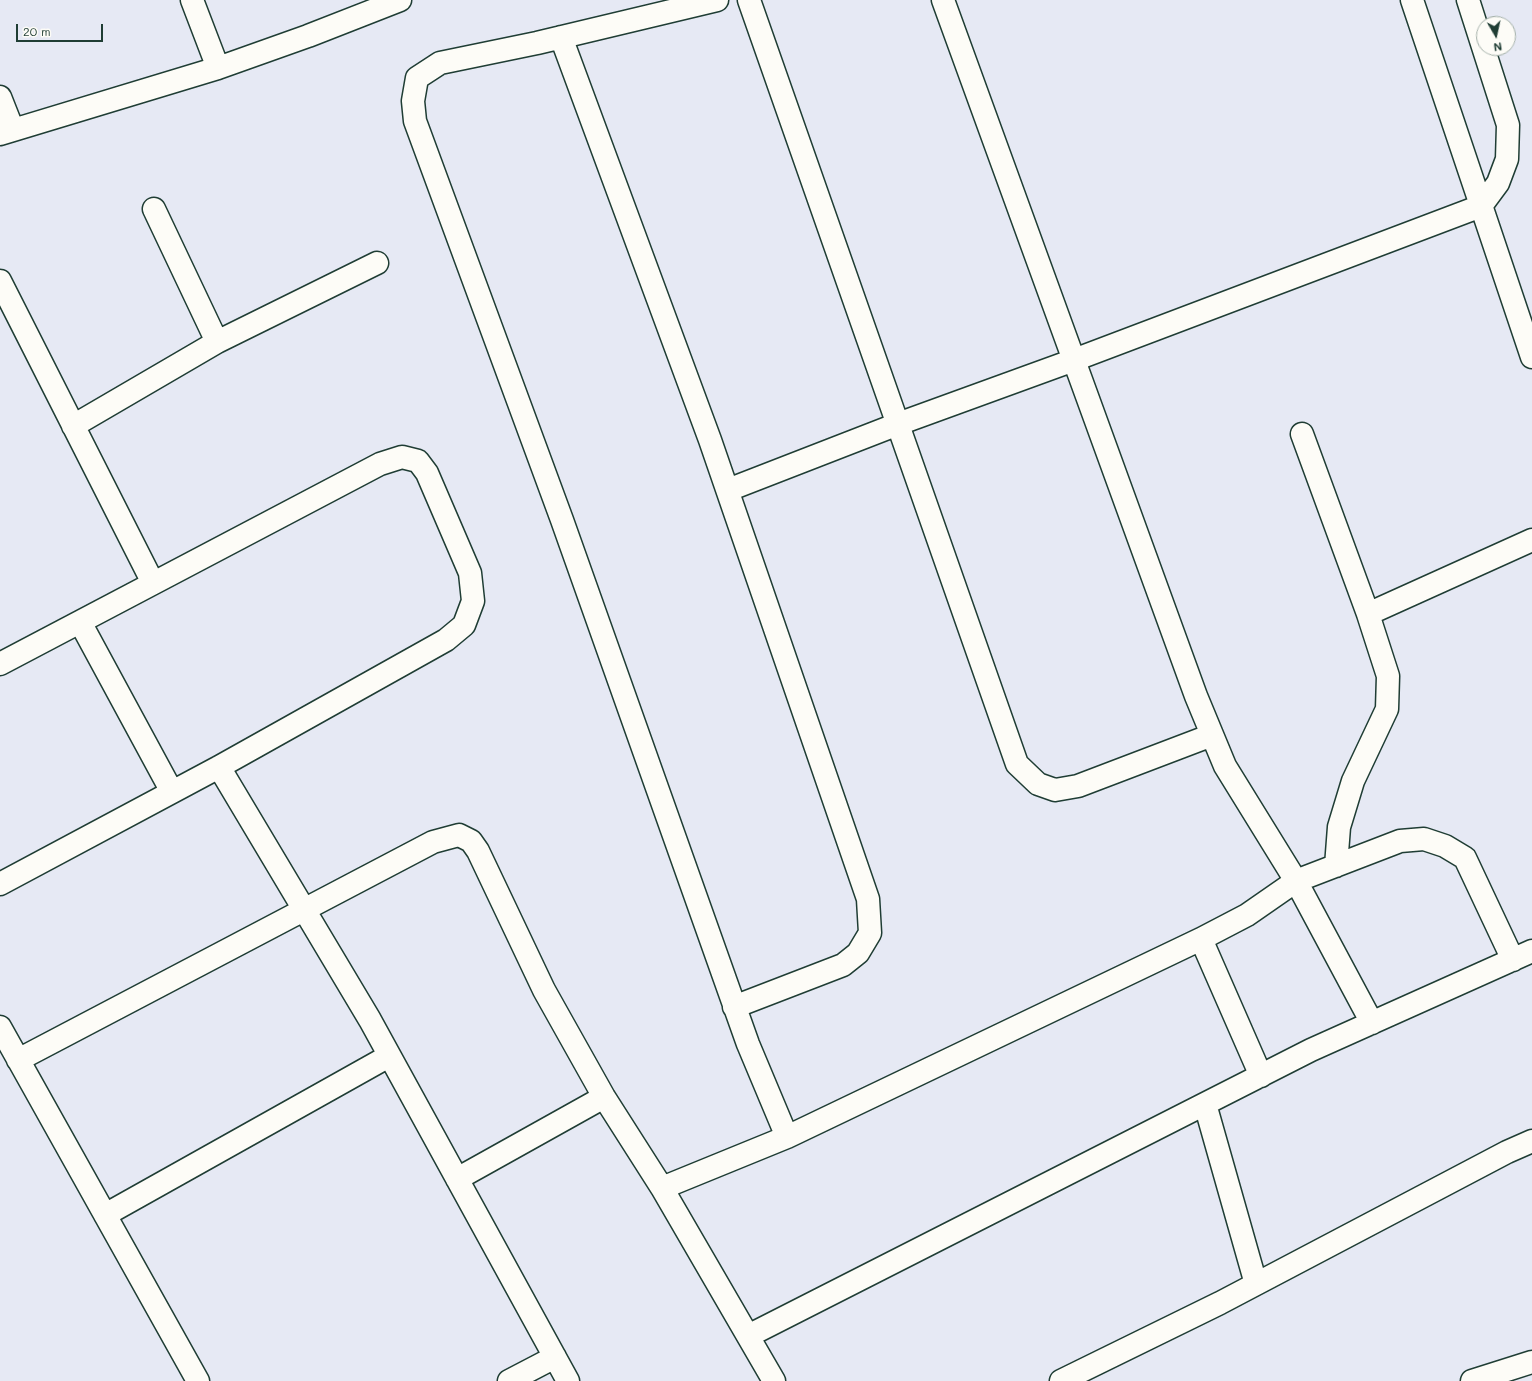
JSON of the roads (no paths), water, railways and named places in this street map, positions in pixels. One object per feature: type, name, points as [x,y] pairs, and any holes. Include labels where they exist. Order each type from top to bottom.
[{"type":"street","points":[[192,0],[218,68]]},
{"type":"street","points":[[717,0],[561,37],[440,63],[417,78],[413,101],[415,121],[562,520],[734,1007],[787,1137]]},
{"type":"street","points":[[749,0],[1017,764],[1038,784],[1055,790],[1078,786],[1212,735]]},
{"type":"street","points":[[943,0],[1212,735],[1225,766],[1296,881],[1372,1023]]},
{"type":"street","points":[[1412,0],[1532,357]]},
{"type":"street","points":[[728,490],[898,424],[1074,360],[1481,206],[1498,183],[1508,159],[1508,125],[1468,0]]},
{"type":"street","points":[[0,97],[6,132],[218,68],[308,36],[393,1]]},
{"type":"street","points":[[561,37],[728,490],[868,899],[870,932],[858,953],[843,965],[734,1007]]},
{"type":"street","points":[[154,209],[217,342]]},
{"type":"street","points":[[73,426],[217,342],[377,263]]},
{"type":"street","points":[[0,282],[153,583]]},
{"type":"street","points":[[1302,434],[1368,614],[1388,676],[1387,709],[1353,781],[1339,827],[1336,866]]},
{"type":"street","points":[[0,664],[380,464],[402,457],[418,460],[426,473],[470,573],[472,601],[464,625],[446,640],[219,767],[0,884]]},
{"type":"street","points":[[1368,614],[1532,540]]},
{"type":"street","points":[[80,622],[172,792]]},
{"type":"street","points":[[219,767],[304,909],[389,1056],[568,1381]]},
{"type":"street","points":[[18,1060],[433,842],[459,835],[471,841],[478,850],[504,902],[544,990],[604,1097],[662,1188],[774,1381]]},
{"type":"street","points":[[662,1188],[787,1137],[1201,939],[1247,914],[1296,881],[1400,841],[1424,839],[1445,846],[1465,858],[1513,960]]},
{"type":"street","points":[[1201,939],[1261,1076]]},
{"type":"street","points":[[748,1336],[1312,1050],[1532,951]]},
{"type":"street","points":[[0,1027],[198,1381]]},
{"type":"street","points":[[105,1215],[389,1056]]},
{"type":"street","points":[[457,1179],[604,1097]]},
{"type":"street","points":[[1205,1104],[1256,1284]]},
{"type":"street","points":[[1061,1381],[1256,1284],[1507,1152],[1532,1141]]},
{"type":"street","points":[[509,1381],[555,1357]]},
{"type":"street","points":[[1472,1381],[1532,1362]]}]
